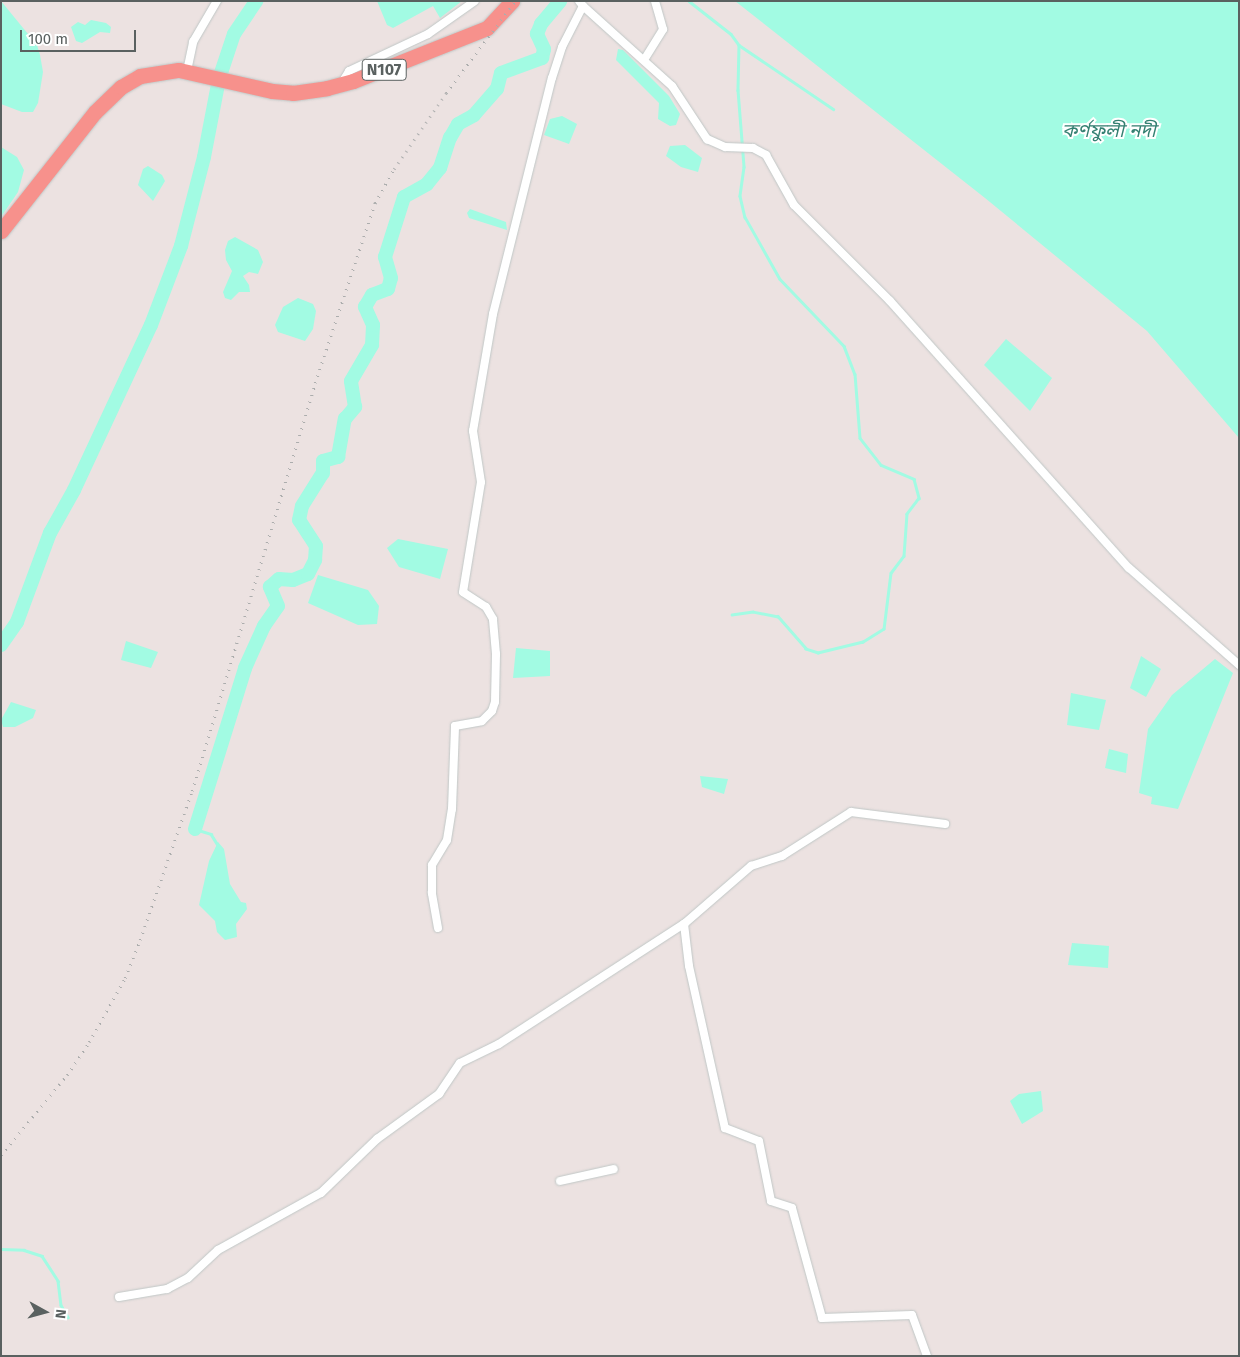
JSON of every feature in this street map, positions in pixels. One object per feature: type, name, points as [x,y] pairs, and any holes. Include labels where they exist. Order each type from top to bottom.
[{"type":"highway","name":"N107","points":[[1,231],[82,126],[121,87],[149,73],[193,72],[239,84],[293,93],[340,85],[492,26],[512,1]]},
{"type":"street","points":[[193,72],[193,42],[217,1]]},
{"type":"street","points":[[340,85],[349,71],[428,34],[475,1]]},
{"type":"street","points":[[644,60],[663,29],[655,1]]},
{"type":"street","points":[[438,928],[432,893],[432,865],[447,840],[452,810],[455,726],[482,721],[492,711],[494,702],[495,627],[486,607],[465,596],[463,587],[480,494],[480,474],[473,441],[488,340],[552,78],[562,47],[581,4],[644,60],[679,95],[707,139],[726,147],[754,148],[773,164],[794,205],[890,301],[1129,568],[1239,665]]},
{"type":"street","points":[[119,1297],[167,1289],[188,1278],[218,1250],[322,1193],[377,1139],[439,1094],[460,1063],[499,1044],[684,924],[751,866],[782,856],[851,812],[945,824]]},
{"type":"street","points":[[684,924],[689,966],[725,1128],[759,1142],[771,1202],[792,1208],[822,1318],[912,1315],[921,1331],[927,1356]]},
{"type":"street","points":[[560,1181],[614,1169]]},
{"type":"water","points":[[1,1],[37,45],[40,55],[43,72],[38,103],[33,112],[22,112],[1,104]]},
{"type":"water","points":[[377,1],[462,1],[440,18],[433,6],[393,28],[387,25]]},
{"type":"water","name":"কর্ণফুলী নদী","points":[[735,1],[1239,1],[1239,438],[1147,331],[985,198]]},
{"type":"water","points":[[91,20],[106,23],[111,27],[110,33],[100,32],[82,43],[76,41],[71,27],[78,22],[85,25]]},
{"type":"water","points":[[618,49],[623,50],[669,96],[680,114],[676,125],[670,126],[658,119],[659,103],[616,60]]},
{"type":"water","points":[[562,116],[577,124],[569,144],[544,135],[550,119]]},
{"type":"water","points":[[685,145],[702,158],[698,172],[681,167],[666,156],[670,146]]},
{"type":"water","points":[[1,147],[17,157],[24,170],[18,192],[1,217]]},
{"type":"water","points":[[148,166],[162,175],[165,181],[153,201],[138,185],[143,169]]},
{"type":"water","points":[[470,209],[506,222],[507,230],[469,218],[467,213]]},
{"type":"water","points":[[235,237],[258,250],[263,262],[258,274],[249,272],[243,276],[249,285],[250,292],[239,292],[231,300],[225,298],[223,292],[232,271],[226,260],[225,250],[228,241]]},
{"type":"water","points":[[298,298],[313,304],[316,311],[313,329],[305,341],[278,332],[275,325],[283,307]]},
{"type":"water","points":[[1006,339],[1052,378],[1030,411],[984,365]]},
{"type":"water","points":[[398,539],[448,549],[440,579],[399,567],[387,548]]},
{"type":"water","points":[[318,575],[368,590],[379,606],[377,624],[358,625],[308,603]]},
{"type":"water","points":[[126,641],[158,652],[151,668],[121,660]]},
{"type":"water","points":[[516,648],[550,651],[550,676],[513,678]]},
{"type":"water","points":[[1141,656],[1161,669],[1146,697],[1130,688]]},
{"type":"water","points":[[1215,659],[1233,673],[1178,809],[1151,804],[1152,797],[1139,793],[1148,729],[1172,695]]},
{"type":"water","points":[[1071,693],[1106,700],[1099,730],[1067,725]]},
{"type":"water","points":[[11,702],[36,710],[33,718],[15,727],[3,727],[1,720]]},
{"type":"water","points":[[1109,749],[1128,754],[1126,773],[1105,768]]},
{"type":"water","points":[[700,776],[728,779],[724,794],[702,787]]},
{"type":"water","points":[[218,842],[224,849],[230,884],[241,902],[246,903],[247,909],[236,924],[237,937],[225,940],[217,932],[215,921],[199,905],[209,861]]},
{"type":"water","points":[[1072,943],[1109,946],[1108,968],[1068,965]]},
{"type":"water","points":[[1041,1091],[1043,1111],[1022,1124],[1010,1101],[1019,1094]]},
{"type":"waterway","points":[[1,645],[17,622],[50,533],[74,490],[151,325],[181,246],[204,157],[219,79],[234,34],[256,1]]},
{"type":"waterway","points":[[195,829],[245,668],[264,626],[278,606],[270,587],[279,579],[293,580],[308,574],[315,560],[316,546],[299,520],[302,506],[323,473],[323,461],[338,457],[345,419],[355,407],[351,381],[372,345],[373,325],[365,307],[372,295],[388,289],[391,278],[385,257],[404,197],[427,184],[440,168],[450,138],[458,124],[474,115],[497,89],[501,73],[542,58],[544,49],[537,34],[541,24],[560,1]]},
{"type":"waterway","points":[[689,1],[731,34],[739,45],[738,90],[744,167],[740,196],[745,217],[780,279],[844,346],[855,374],[860,438],[881,465],[914,479],[919,498],[907,514],[904,556],[891,573],[884,629],[863,642],[818,653],[806,649],[778,617],[753,612],[732,615]]},
{"type":"waterway","points":[[739,45],[833,109]]},
{"type":"waterway","points":[[195,829],[211,834],[218,845]]},
{"type":"waterway","points":[[1,1249],[24,1250],[42,1256],[58,1281],[61,1305],[68,1317]]},
{"type":"railway","points":[[1,1155],[67,1075],[89,1042],[125,978],[140,940],[192,791],[315,383],[375,203],[394,169],[446,93],[515,1]]}]
